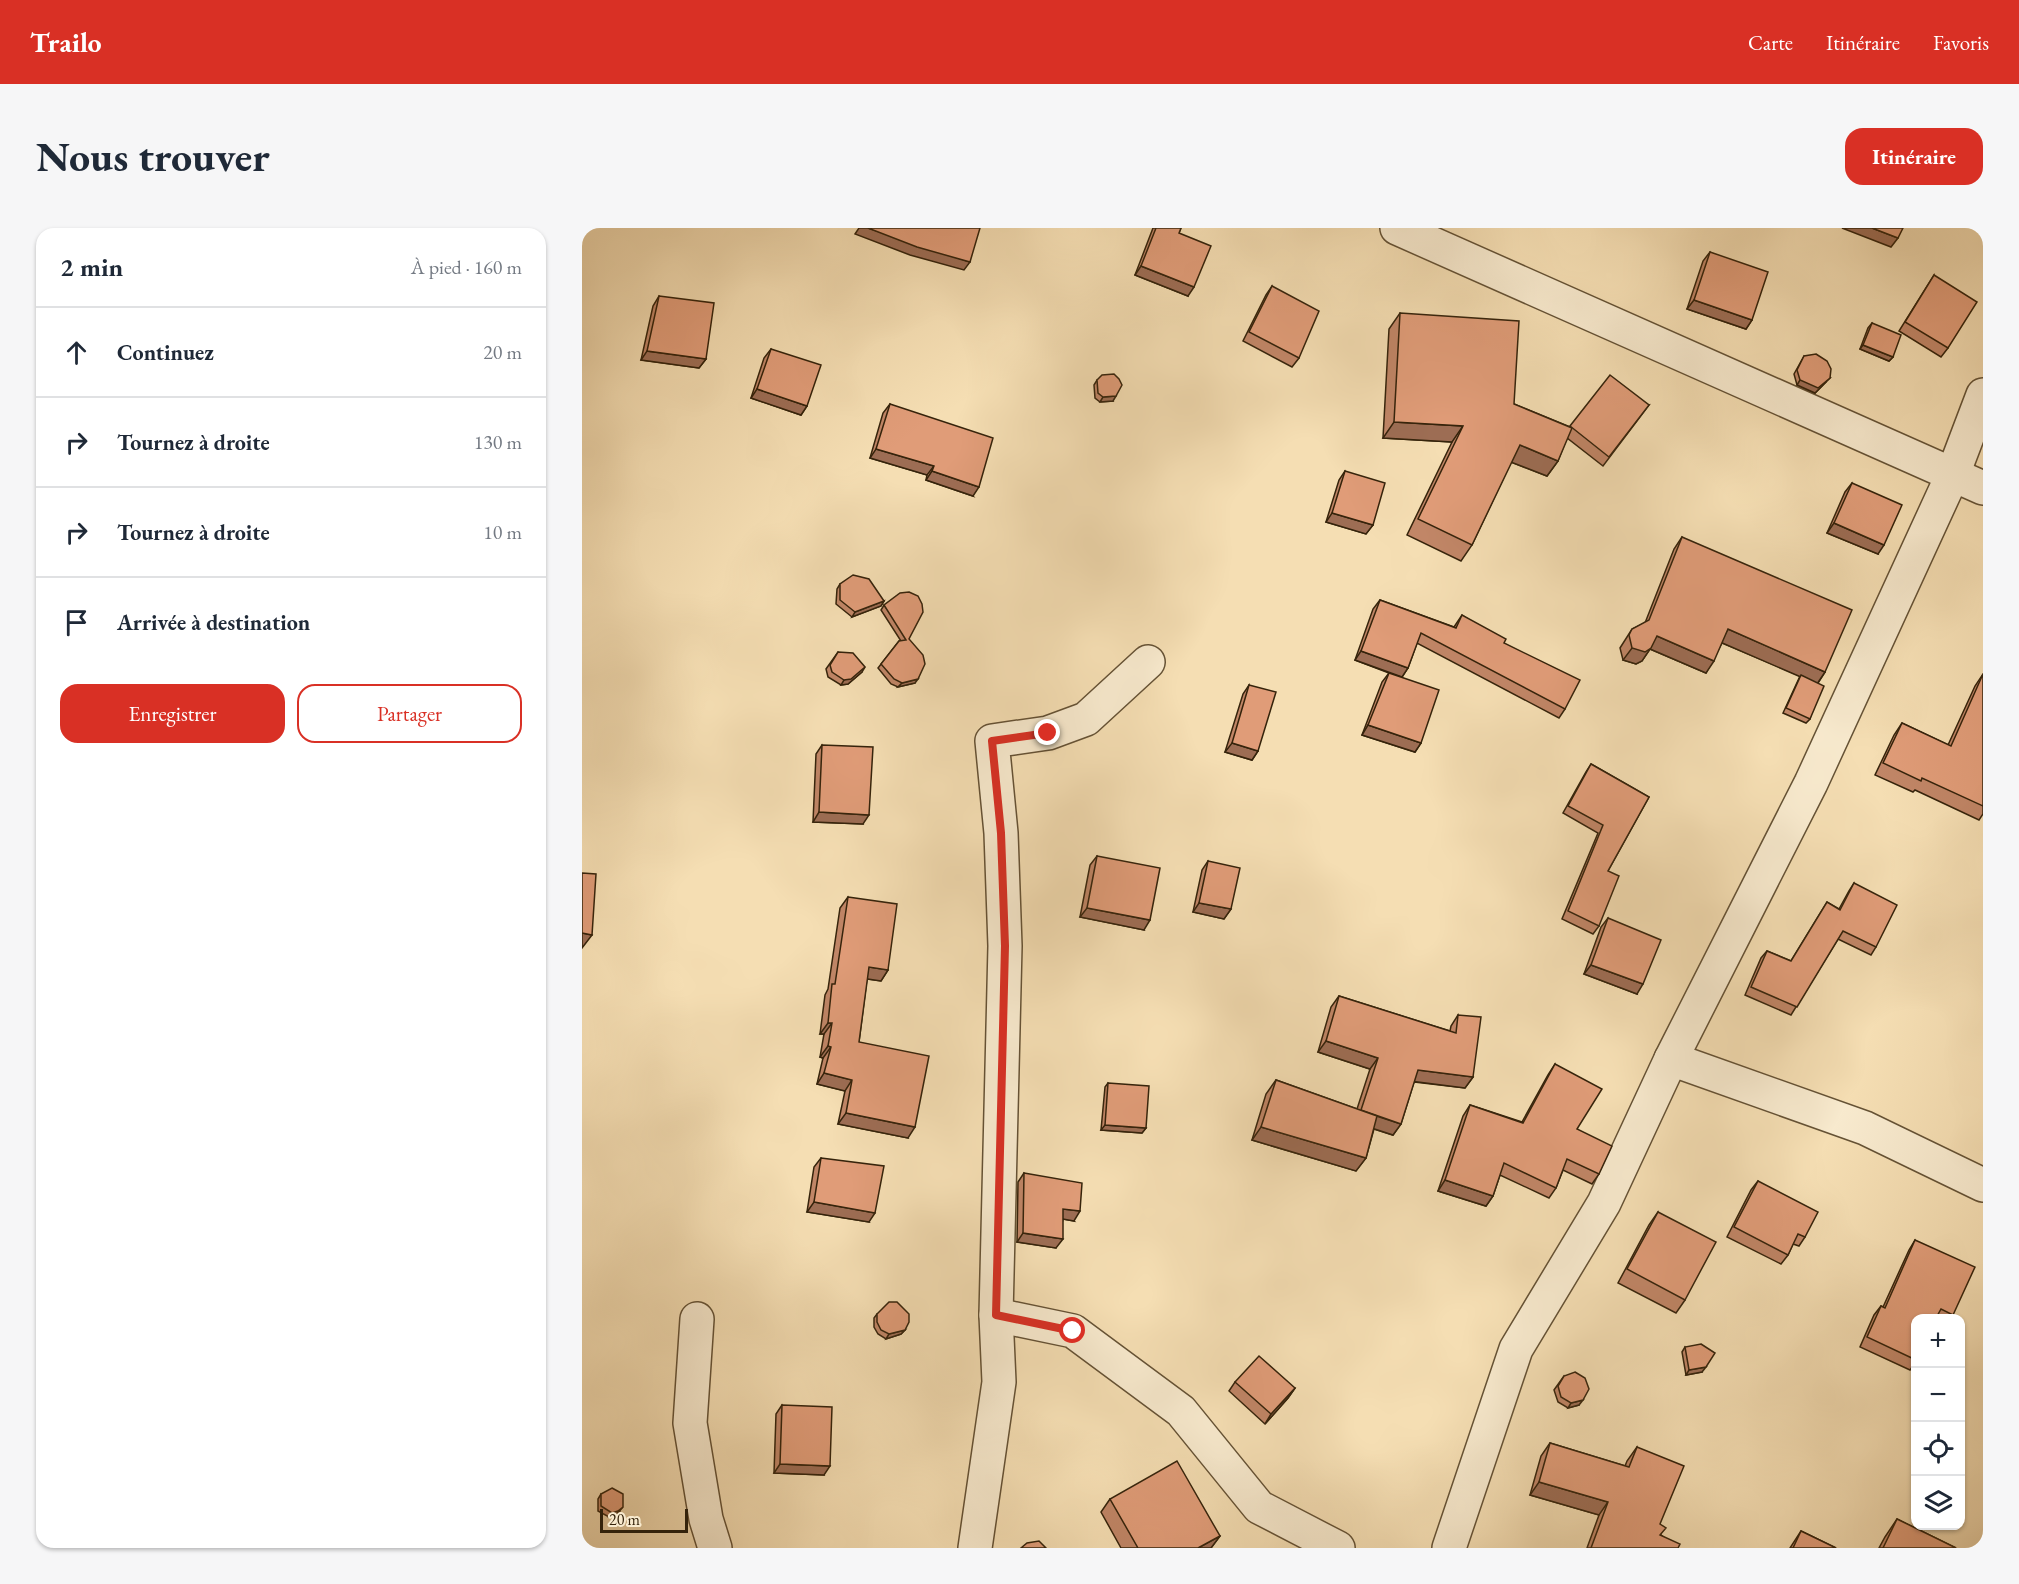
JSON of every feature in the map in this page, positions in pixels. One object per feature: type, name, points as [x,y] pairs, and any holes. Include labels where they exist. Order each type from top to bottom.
[{"type":"street","points":[[1409,230],[1983,488]]},
{"type":"street","points":[[1449,1548],[1516,1349],[1604,1203],[1671,1059],[1811,783],[1953,474],[1983,395]]},
{"type":"street","points":[[975,1548],[999,1382],[996,1315],[1005,946],[1001,833],[992,741],[1048,733],[1086,718],[1148,662]]},
{"type":"street","points":[[1671,1059],[1865,1128],[1983,1185]]},
{"type":"street","points":[[996,1315],[1073,1331],[1181,1411],[1259,1507],[1338,1548]]},
{"type":"street","points":[[697,1319],[690,1423],[706,1519],[715,1548]]},
{"type":"building","points":[[868,228],[980,228],[970,262],[917,247]]},
{"type":"building","points":[[1156,228],[1181,228],[1179,233],[1211,246],[1194,287],[1141,266]]},
{"type":"building","points":[[1872,228],[1903,228],[1898,238]]},
{"type":"building","points":[[1710,252],[1768,272],[1752,320],[1694,300]]},
{"type":"building","points":[[1934,275],[1977,302],[1948,348],[1905,322]]},
{"type":"building","points":[[1272,286],[1319,311],[1299,358],[1249,332]]},
{"type":"building","points":[[659,296],[714,303],[706,359],[647,351]]},
{"type":"building","points":[[1400,313],[1519,321],[1514,404],[1572,428],[1558,461],[1520,445],[1472,545],[1418,519],[1463,426],[1394,422]]},
{"type":"building","points":[[1872,323],[1901,335],[1893,357],[1863,345]]},
{"type":"building","points":[[771,349],[821,365],[807,406],[757,389]]},
{"type":"building","points":[[1816,354],[1827,361],[1831,369],[1830,378],[1818,388],[1800,380],[1797,370],[1804,356]]},
{"type":"building","points":[[1114,374],[1122,385],[1116,396],[1103,397],[1098,393],[1097,380],[1102,375]]},
{"type":"building","points":[[1610,375],[1649,405],[1609,457],[1570,426]]},
{"type":"building","points":[[890,404],[993,438],[979,487],[932,471],[934,466],[876,449]]},
{"type":"building","points":[[1345,471],[1385,483],[1373,525],[1332,513]]},
{"type":"building","points":[[1852,483],[1902,505],[1884,545],[1834,523]]},
{"type":"building","points":[[1682,537],[1852,610],[1825,672],[1728,629],[1714,661],[1657,636],[1651,648],[1645,652],[1632,648],[1629,635],[1632,629],[1649,620]]},
{"type":"building","points":[[853,575],[869,579],[884,601],[855,612],[840,600],[840,584]]},
{"type":"building","points":[[909,592],[918,596],[923,612],[909,639],[923,655],[925,664],[918,679],[902,683],[894,679],[881,664],[899,641],[906,640],[884,605],[900,593]]},
{"type":"building","points":[[1380,600],[1456,628],[1462,615],[1506,639],[1504,643],[1580,680],[1565,709],[1421,633],[1408,668],[1361,651]]},
{"type":"building","points":[[838,652],[853,653],[865,667],[851,679],[844,680],[832,672],[830,665]]},
{"type":"building","points":[[1389,673],[1439,690],[1421,743],[1368,725]]},
{"type":"building","points":[[1983,674],[1983,806],[1883,763],[1902,723],[1951,746]]},
{"type":"building","points":[[1801,675],[1824,686],[1810,719],[1786,708]]},
{"type":"building","points":[[1249,685],[1276,692],[1258,751],[1232,743]]},
{"type":"building","points":[[822,745],[873,747],[869,815],[819,812]]},
{"type":"building","points":[[1591,764],[1649,797],[1608,871],[1619,876],[1599,926],[1568,911],[1603,825],[1568,806]]},
{"type":"building","points":[[1097,856],[1160,868],[1150,920],[1087,908]]},
{"type":"building","points":[[1208,861],[1240,868],[1231,909],[1199,903]]},
{"type":"building","points":[[582,873],[596,874],[592,935],[582,933]]},
{"type":"building","points":[[1854,883],[1897,905],[1876,947],[1843,931],[1797,1007],[1751,987],[1767,951],[1791,961],[1827,902],[1840,910]]},
{"type":"building","points":[[848,897],[897,904],[888,970],[869,967],[859,1042],[929,1056],[915,1127],[846,1113],[852,1080],[824,1073],[831,1047],[828,1046],[832,1023],[828,1023],[832,984],[835,984]]},
{"type":"building","points":[[1608,918],[1661,940],[1643,984],[1591,965]]},
{"type":"building","points":[[1339,996],[1456,1033],[1458,1015],[1481,1017],[1473,1077],[1418,1070],[1401,1124],[1361,1110],[1378,1058],[1326,1041]]},
{"type":"building","points":[[1555,1064],[1602,1089],[1577,1129],[1612,1146],[1599,1174],[1567,1159],[1556,1188],[1504,1163],[1493,1196],[1445,1180],[1470,1105],[1523,1123]]},
{"type":"building","points":[[1276,1080],[1377,1116],[1366,1158],[1261,1127]]},
{"type":"building","points":[[1108,1083],[1149,1086],[1146,1128],[1105,1125]]},
{"type":"building","points":[[821,1158],[884,1166],[875,1213],[814,1202]]},
{"type":"building","points":[[1024,1173],[1082,1183],[1080,1211],[1063,1209],[1063,1239],[1023,1233]]},
{"type":"building","points":[[1758,1181],[1818,1212],[1805,1237],[1798,1234],[1788,1255],[1734,1227]]},
{"type":"building","points":[[1658,1212],[1716,1242],[1685,1300],[1627,1269]]},
{"type":"building","points":[[1915,1240],[1975,1267],[1953,1314],[1941,1309],[1938,1314],[1911,1314],[1911,1358],[1867,1337],[1881,1306],[1885,1308]]},
{"type":"building","points":[[889,1302],[897,1302],[909,1314],[909,1322],[905,1330],[889,1334],[881,1330],[877,1322],[877,1314]]},
{"type":"building","points":[[1701,1344],[1715,1353],[1706,1367],[1689,1370],[1685,1347]]},
{"type":"building","points":[[1259,1356],[1295,1388],[1271,1414],[1235,1382]]},
{"type":"building","points":[[1575,1372],[1585,1378],[1589,1389],[1583,1400],[1571,1403],[1561,1397],[1558,1386],[1564,1376]]},
{"type":"building","points":[[782,1405],[832,1407],[830,1466],[780,1464]]},
{"type":"building","points":[[1550,1443],[1629,1467],[1637,1447],[1684,1466],[1660,1524],[1666,1528],[1660,1535],[1680,1544],[1678,1548],[1591,1548],[1608,1502],[1539,1482]]},
{"type":"building","points":[[1177,1461],[1220,1536],[1198,1548],[1138,1548],[1110,1499]]},
{"type":"building","points":[[612,1488],[623,1494],[623,1507],[612,1513],[601,1506],[601,1494]]},
{"type":"building","points":[[1897,1519],[1911,1526],[1911,1530],[1919,1530],[1956,1548],[1883,1548]]},
{"type":"building","points":[[1801,1531],[1836,1548],[1793,1548]]},
{"type":"building","points":[[1039,1541],[1046,1548],[1021,1548],[1027,1543]]},
{"type":"route","points":[[1048,733],[992,741],[1001,833],[1005,946],[996,1315],[1073,1331]]}]
